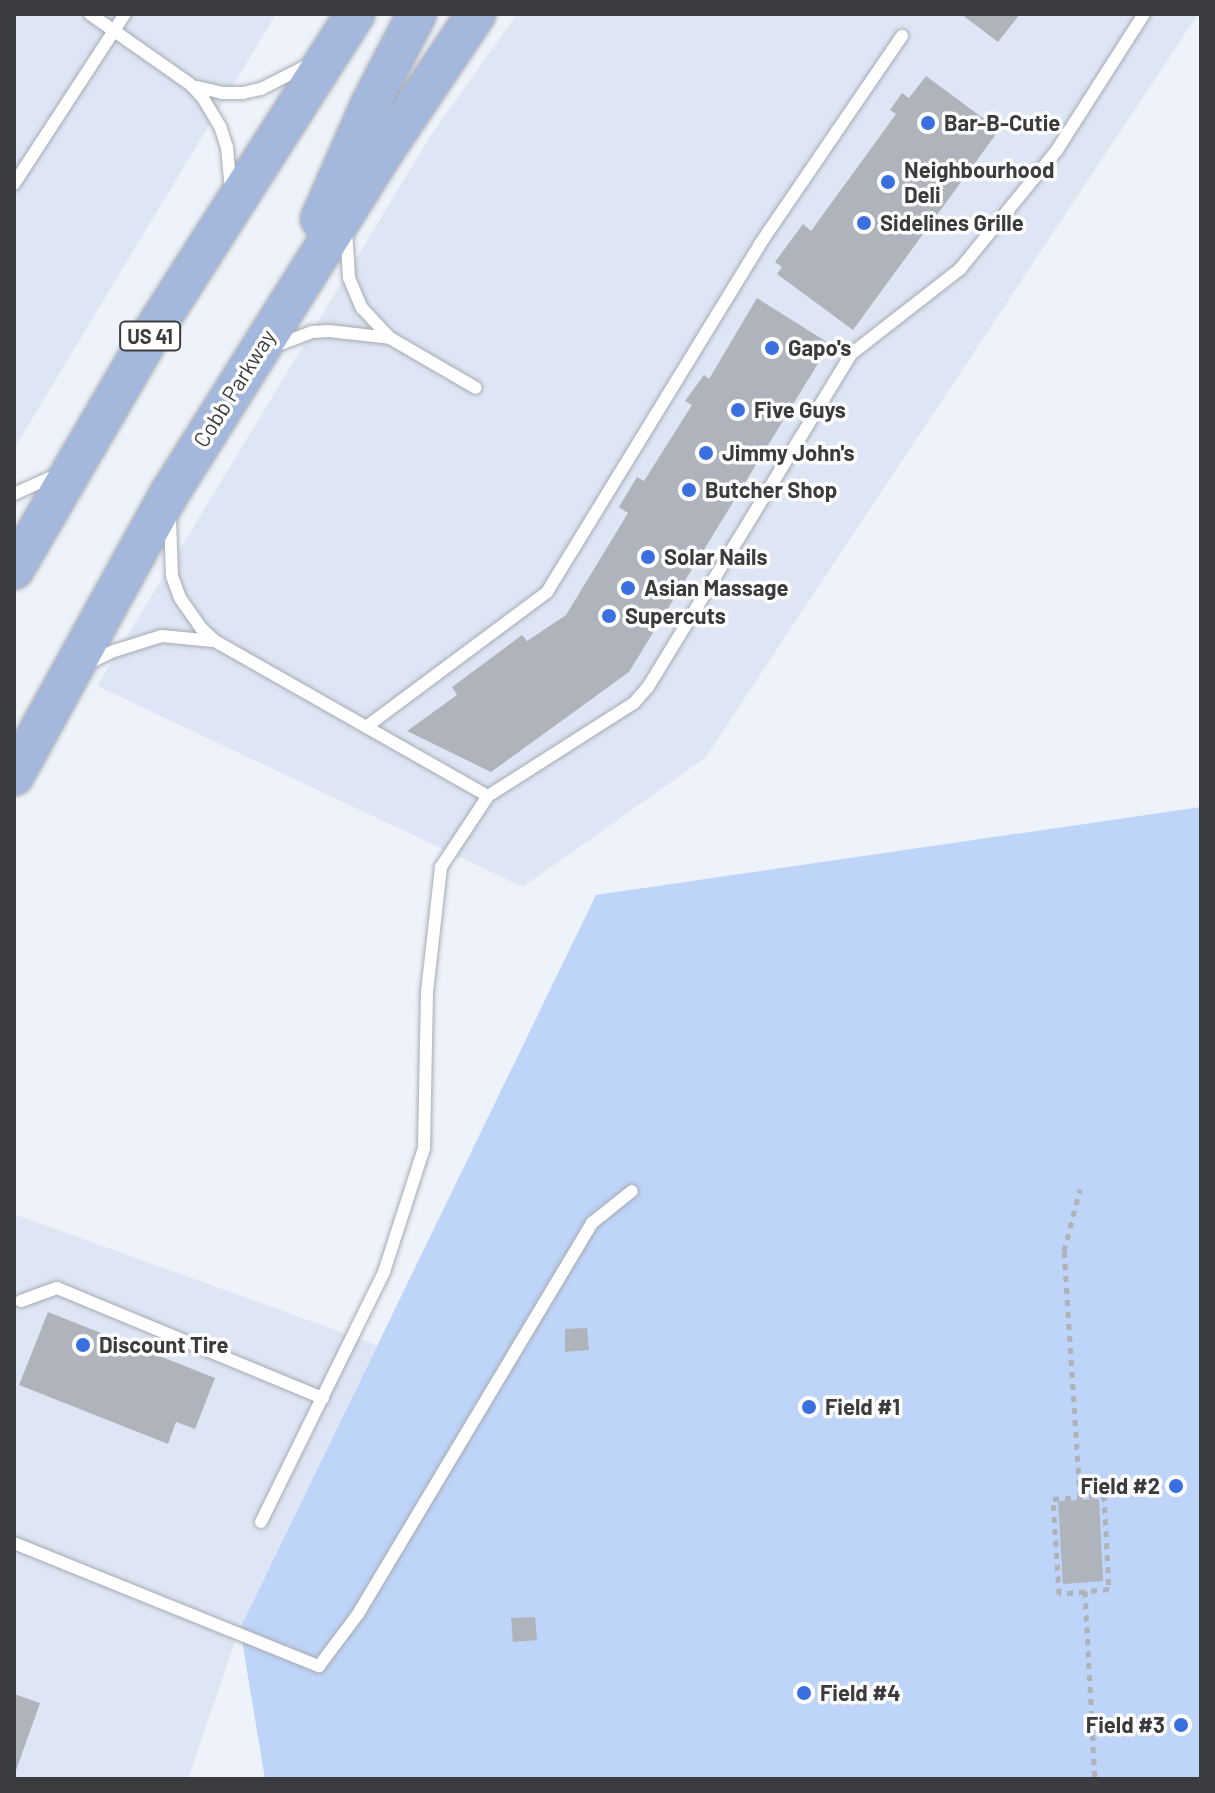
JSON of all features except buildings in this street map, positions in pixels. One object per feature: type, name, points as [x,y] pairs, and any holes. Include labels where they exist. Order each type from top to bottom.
[{"type":"main road","name":"US 41","points":[[14,570],[73,465],[229,209],[355,14]]},
{"type":"main road","points":[[289,300],[333,186],[417,14]]},
{"type":"main road","name":"Cobb Parkway","points":[[14,776],[171,491],[289,300],[476,14]]},
{"type":"lane","points":[[90,14],[190,84],[206,91],[243,93],[261,89],[328,54]]},
{"type":"lane","points":[[14,184],[125,14]]},
{"type":"lane","points":[[261,1522],[384,1272],[424,1148],[427,992],[441,867],[488,796],[634,703],[648,687],[851,354],[960,269],[1057,150],[1144,14]]},
{"type":"lane","points":[[366,727],[547,592],[760,244],[902,36]]},
{"type":"lane","points":[[190,84],[212,111],[227,147],[229,209]]},
{"type":"lane","points":[[348,209],[347,259],[353,293],[362,308],[390,338],[476,388]]},
{"type":"lane","points":[[252,358],[312,332],[347,331],[390,338]]},
{"type":"lane","points":[[14,494],[73,465]]},
{"type":"lane","points":[[171,491],[172,576],[189,614],[215,641],[488,796]]},
{"type":"lane","points":[[69,674],[114,651],[162,636],[215,641]]},
{"type":"lane","points":[[14,1543],[319,1666],[358,1614],[592,1223],[632,1191]]},
{"type":"lane","points":[[21,1301],[57,1288],[323,1398]]},
{"type":"path","points":[[1080,1189],[1064,1251],[1080,1497]]},
{"type":"path","points":[[1104,1495],[1109,1589],[1085,1591],[1059,1594],[1053,1499],[1104,1495]]},
{"type":"path","points":[[1085,1591],[1095,1779]]},
{"type":"shaded area","points":[[14,14],[276,14],[14,449]]},
{"type":"shaded area","points":[[517,14],[1198,14],[705,758],[523,887],[97,686],[431,135]]},
{"type":"shaded area","points":[[1201,807],[1201,1779],[265,1779],[240,1628],[596,895]]},
{"type":"shaded area","points":[[14,1214],[377,1345],[240,1627],[188,1779],[14,1779]]},
{"type":"place","name":"Bar-B-Cutie","points":[[928,123]]},
{"type":"place","name":"Neighbourhood Deli","points":[[888,182]]},
{"type":"place","name":"Sidelines Grille","points":[[864,223]]},
{"type":"place","name":"Gapo's","points":[[772,348]]},
{"type":"place","name":"Five Guys","points":[[738,410]]},
{"type":"place","name":"Jimmy John's","points":[[706,453]]},
{"type":"place","name":"Butcher Shop","points":[[689,490]]},
{"type":"place","name":"Solar Nails","points":[[648,557]]},
{"type":"place","name":"Asian Massage","points":[[628,588]]},
{"type":"place","name":"Supercuts","points":[[609,616]]},
{"type":"place","name":"Discount Tire","points":[[83,1345]]},
{"type":"place","name":"Field #1","points":[[809,1407]]},
{"type":"place","name":"Field #2","points":[[1176,1486]]},
{"type":"place","name":"Field #4","points":[[804,1693]]},
{"type":"place","name":"Field #3","points":[[1181,1725]]}]
